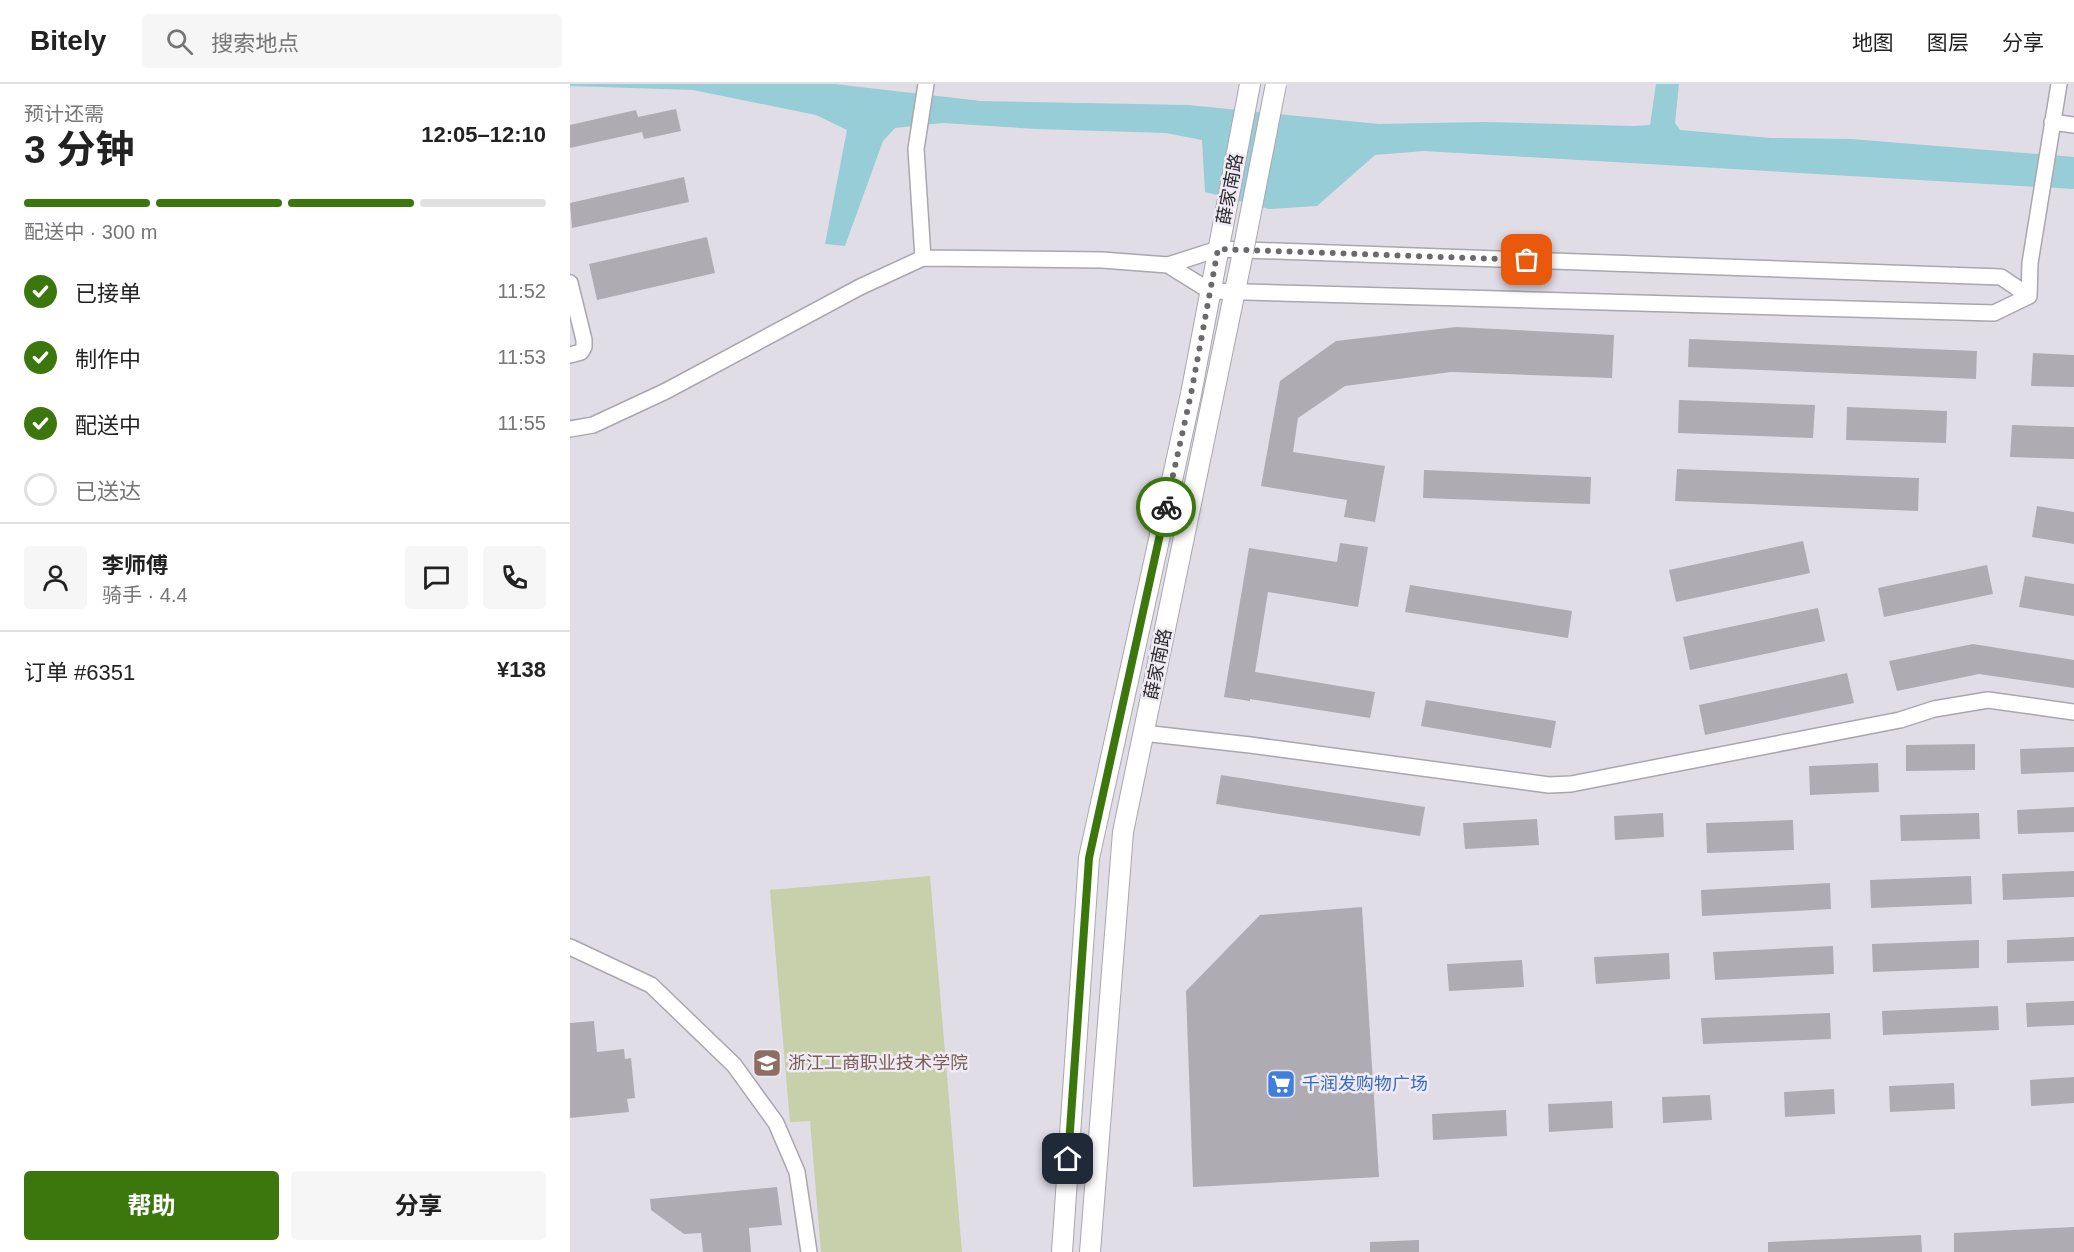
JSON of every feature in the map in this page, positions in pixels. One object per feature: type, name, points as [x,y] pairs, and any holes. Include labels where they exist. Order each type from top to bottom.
[{"type":"main road","name":"薛家南路","points":[[1062,1252],[1089,858],[1191,394],[1250,84]]},
{"type":"main road","name":"薛家南路","points":[[1090,1252],[1123,832],[1276,84]]},
{"type":"street","points":[[923,258],[916,148],[926,84]]},
{"type":"street","points":[[2029,296],[2030,263],[2059,84]]},
{"type":"street","points":[[2052,122],[2074,125]]},
{"type":"street","points":[[570,429],[593,425],[666,391],[860,287],[923,258],[1102,260],[1168,265],[1218,249],[2001,277],[2029,296]]},
{"type":"street","points":[[1168,265],[1210,291],[1234,292],[1994,313],[2029,296]]},
{"type":"street","points":[[570,282],[584,347],[581,352],[570,355]]},
{"type":"street","points":[[1143,733],[1549,785],[1571,784],[1900,720],[1934,709],[1988,700],[2074,712]]},
{"type":"street","points":[[570,947],[651,984],[734,1065],[776,1123],[797,1172],[809,1252]]},
{"type":"green space","points":[[930,876],[962,1252],[821,1252],[810,1121],[790,1122],[770,890]]},
{"type":"water","points":[[570,84],[835,84],[981,101],[1188,105],[1379,124],[1484,122],[1634,126],[1650,125],[1656,84],[1679,84],[1675,123],[1680,130],[1771,138],[1851,139],[2074,157],[2074,189],[1424,151],[1375,155],[1317,206],[1269,209],[1205,192],[1202,140],[1166,133],[1036,129],[942,123],[895,128],[883,141],[845,246],[825,244],[847,130],[816,115],[693,90],[570,86]]},
{"type":"building","points":[[676,109],[681,131],[644,139],[642,132],[570,148],[570,125],[636,110],[638,117]]},
{"type":"building","points":[[684,177],[689,202],[572,228],[570,203]]},
{"type":"building","points":[[707,237],[715,273],[597,300],[589,264]]},
{"type":"building","points":[[1456,327],[1614,335],[1612,378],[1451,372],[1345,386],[1298,418],[1293,452],[1385,466],[1375,522],[1344,517],[1347,500],[1261,486],[1280,381],[1336,341]]},
{"type":"building","points":[[1689,339],[1977,351],[1976,379],[1688,367]]},
{"type":"building","points":[[2033,353],[2074,355],[2074,387],[2031,386]]},
{"type":"building","points":[[1679,400],[1815,405],[1813,438],[1678,433]]},
{"type":"building","points":[[1847,407],[1947,411],[1946,443],[1846,440]]},
{"type":"building","points":[[2012,425],[2074,427],[2074,459],[2010,457]]},
{"type":"building","points":[[1677,469],[1919,478],[1918,511],[1675,501]]},
{"type":"building","points":[[1424,470],[1591,477],[1590,504],[1423,498]]},
{"type":"building","points":[[2037,506],[2074,512],[2074,544],[2032,537]]},
{"type":"building","points":[[1803,541],[1810,573],[1676,602],[1669,570]]},
{"type":"building","points":[[1340,543],[1368,547],[1358,607],[1268,592],[1255,672],[1375,692],[1370,718],[1224,697],[1249,548],[1337,562]]},
{"type":"building","points":[[1987,565],[1993,594],[1884,617],[1878,588]]},
{"type":"building","points":[[2025,576],[2074,584],[2074,616],[2019,607]]},
{"type":"building","points":[[1410,585],[1572,611],[1568,638],[1405,612]]},
{"type":"building","points":[[1818,608],[1825,641],[1690,670],[1683,637]]},
{"type":"building","points":[[1973,644],[2074,660],[2074,688],[1979,674],[1897,691],[1889,661]]},
{"type":"building","points":[[1847,673],[1854,703],[1705,735],[1699,705]]},
{"type":"building","points":[[1426,700],[1556,721],[1551,748],[1421,726]]},
{"type":"building","points":[[1975,744],[1975,770],[1906,771],[1906,745]]},
{"type":"building","points":[[2074,747],[2074,772],[2021,774],[2020,749]]},
{"type":"building","points":[[1878,763],[1879,792],[1810,795],[1809,766]]},
{"type":"building","points":[[1221,775],[1425,807],[1420,836],[1216,804]]},
{"type":"building","points":[[2074,807],[2074,832],[2018,834],[2017,810]]},
{"type":"building","points":[[1663,813],[1664,837],[1615,840],[1614,816]]},
{"type":"building","points":[[1979,813],[1980,839],[1901,841],[1900,815]]},
{"type":"building","points":[[1537,819],[1539,845],[1465,849],[1463,823]]},
{"type":"building","points":[[1793,820],[1794,850],[1707,853],[1706,823]]},
{"type":"building","points":[[2074,871],[2074,897],[2003,900],[2002,874]]},
{"type":"building","points":[[1971,876],[1972,904],[1871,908],[1870,880]]},
{"type":"building","points":[[1830,883],[1831,909],[1702,916],[1701,890]]},
{"type":"building","name":"千润发购物广场","points":[[1362,907],[1379,1177],[1193,1187],[1186,991],[1260,915]]},
{"type":"building","points":[[2074,937],[2074,961],[2007,963],[2007,940]]},
{"type":"building","points":[[1979,940],[1979,968],[1873,972],[1872,944]]},
{"type":"building","points":[[1833,946],[1834,974],[1715,980],[1713,952]]},
{"type":"building","points":[[1669,953],[1670,979],[1596,984],[1594,957]]},
{"type":"building","points":[[1522,960],[1524,987],[1449,991],[1447,964]]},
{"type":"building","points":[[2074,1001],[2074,1025],[2027,1027],[2026,1003]]},
{"type":"building","points":[[1998,1006],[1999,1030],[1883,1035],[1882,1011]]},
{"type":"building","points":[[1830,1013],[1831,1039],[1703,1044],[1701,1018]]},
{"type":"building","points":[[594,1021],[597,1052],[624,1049],[625,1059],[631,1058],[635,1098],[627,1099],[629,1112],[570,1118],[570,1023]]},
{"type":"building","points":[[2074,1077],[2074,1103],[2031,1106],[2030,1080]]},
{"type":"building","points":[[1954,1083],[1955,1109],[1890,1112],[1889,1086]]},
{"type":"building","points":[[1834,1089],[1835,1114],[1785,1117],[1784,1092]]},
{"type":"building","points":[[1710,1095],[1712,1120],[1663,1123],[1662,1097]]},
{"type":"building","points":[[1612,1101],[1613,1128],[1549,1132],[1548,1104]]},
{"type":"building","points":[[1506,1110],[1507,1136],[1433,1140],[1432,1114]]},
{"type":"building","points":[[777,1187],[782,1225],[749,1228],[751,1252],[703,1252],[701,1233],[684,1234],[651,1210],[650,1199]]},
{"type":"building","points":[[2074,1227],[2074,1252],[1954,1252],[1954,1233]]},
{"type":"building","points":[[1921,1235],[1922,1252],[1768,1252],[1768,1242]]},
{"type":"building","points":[[1419,1240],[1419,1252],[1370,1252],[1370,1242]]},
{"type":"way so far","points":[[1166,507],[1191,394],[1218,249],[1527,260]]},
{"type":"place","name":"浙江工商职业技术学院","points":[[767,1063]]},
{"type":"place","name":"千润发购物广场","points":[[1281,1084]]},
{"type":"route","points":[[1068,1159],[1089,858],[1166,507]]}]
